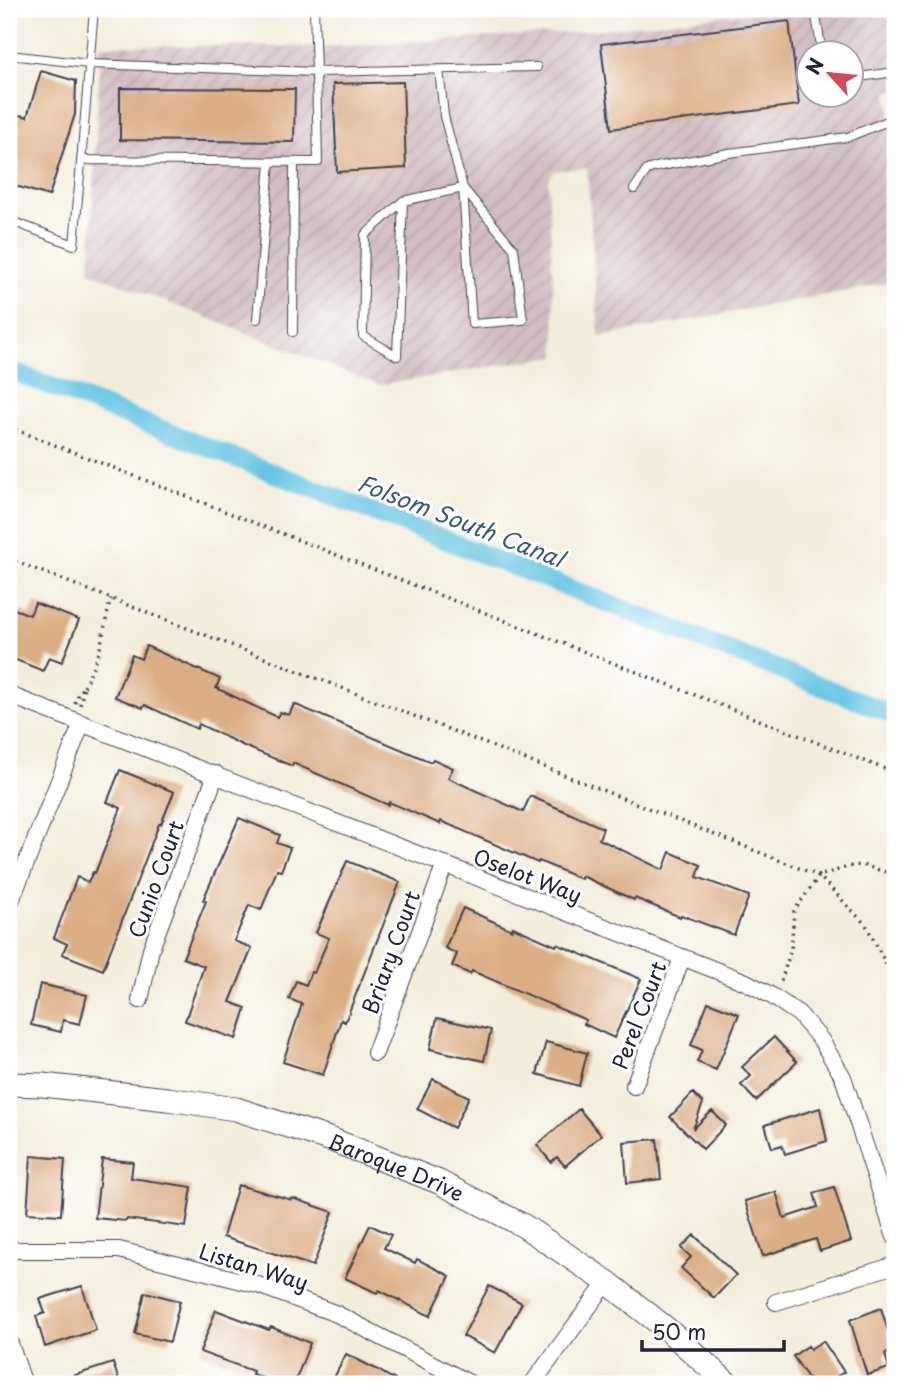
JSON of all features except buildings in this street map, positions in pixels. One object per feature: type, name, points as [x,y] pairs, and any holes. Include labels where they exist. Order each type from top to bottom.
[{"type":"street","name":"Oselot Way","points":[[9,695],[746,982],[775,998],[799,1014],[821,1040],[843,1077],[892,1213],[895,1237]]},
{"type":"street","points":[[9,906],[82,723]]},
{"type":"street","name":"Cunio Court","points":[[140,1000],[151,949],[216,774]]},
{"type":"street","name":"Briary Court","points":[[375,1053],[445,864]]},
{"type":"street","name":"Perel Court","points":[[634,1086],[682,958]]},
{"type":"street","name":"Baroque Drive","points":[[9,1084],[167,1099],[236,1110],[332,1140],[439,1182],[524,1226],[607,1282],[668,1330],[728,1384]]},
{"type":"street","name":"Listan Way","points":[[9,1250],[119,1250],[258,1285],[337,1314],[471,1384]]},
{"type":"street","points":[[776,1302],[895,1265]]},
{"type":"street","points":[[532,1384],[607,1282]]},
{"type":"street","points":[[9,1341],[24,1384]]},
{"type":"lane","points":[[9,220],[74,245],[94,9]]},
{"type":"lane","points":[[81,160],[318,162],[314,9]]},
{"type":"lane","points":[[815,11],[820,38]]},
{"type":"lane","points":[[9,55],[89,64],[316,72],[537,67]]},
{"type":"lane","points":[[439,69],[444,116],[463,188],[472,324],[523,320],[514,249],[463,188]]},
{"type":"lane","points":[[866,76],[895,72]]},
{"type":"lane","points":[[634,189],[647,170],[656,167],[729,153],[848,137],[895,118]]},
{"type":"lane","points":[[257,318],[270,162]]},
{"type":"lane","points":[[293,332],[294,162]]},
{"type":"lane","points":[[403,201],[397,356],[363,336],[365,236],[403,201],[463,188]]},
{"type":"path","points":[[9,427],[895,773]]},
{"type":"path","points":[[9,559],[819,876],[866,925],[895,987]]},
{"type":"path","points":[[84,687],[99,653],[111,597]]},
{"type":"path","points":[[775,998],[791,950],[794,911],[819,876],[854,865],[895,875]]},
{"type":"shaded area","points":[[782,9],[890,9],[895,38],[895,90],[888,92],[895,149],[895,282],[599,337],[587,168],[554,171],[548,180],[556,356],[379,385],[90,272],[100,45],[328,47],[577,32]]},
{"type":"waterway","name":"Folsom South Canal","points":[[9,370],[895,715]]}]
